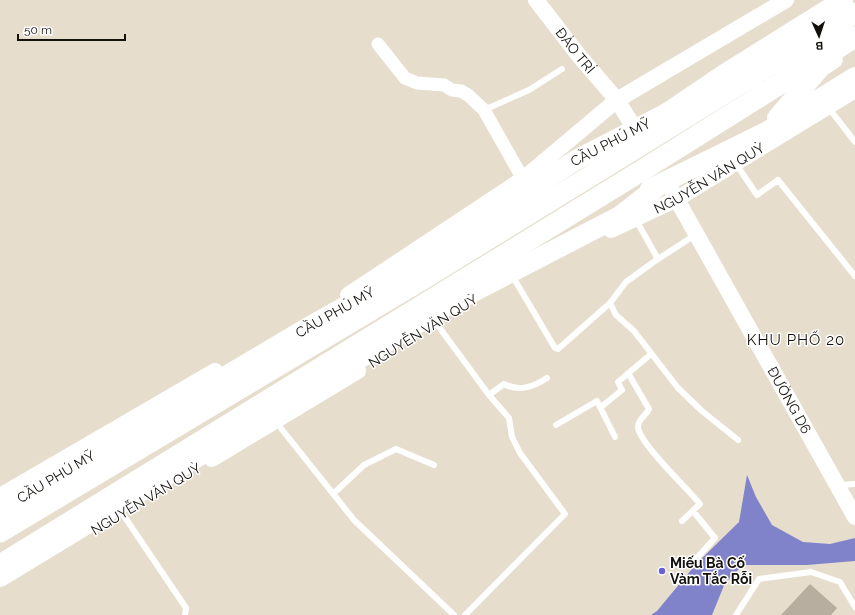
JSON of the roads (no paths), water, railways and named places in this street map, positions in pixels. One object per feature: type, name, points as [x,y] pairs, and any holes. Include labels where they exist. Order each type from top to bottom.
[{"type":"highway","name":"CẦU PHÚ MỸ","points":[[0,532],[428,276],[855,13]]},
{"type":"highway","points":[[0,565],[641,171],[855,37]]},
{"type":"main road","name":"CẦU PHÚ MỸ","points":[[428,276],[722,75],[842,0]]},
{"type":"main road","name":"CẦU PHÚ MỸ","points":[[766,47],[820,24],[855,3]]},
{"type":"main road","points":[[766,132],[820,67],[855,46]]},
{"type":"main road","points":[[440,294],[766,132],[855,77]]},
{"type":"main road","name":"CẦU PHÚ MỸ","points":[[0,510],[305,329],[401,275],[576,160],[669,112]]},
{"type":"main road","points":[[0,577],[448,305],[620,216],[661,184]]},
{"type":"street","name":"ĐÀO TRÍ","points":[[536,0],[580,57],[617,100],[677,198]]},
{"type":"street","points":[[0,496],[348,295],[523,180],[617,100],[786,0]]},
{"type":"street","points":[[378,44],[405,78],[417,83],[444,85],[452,90],[465,92],[484,110],[523,180]]},
{"type":"street","name":"NGUYỄN VĂN QUỲ","points":[[0,587],[276,422],[500,284],[677,198],[855,90]]},
{"type":"street","name":"ĐƯỜNG D6","points":[[677,198],[855,517]]},
{"type":"lane","points":[[484,110],[529,90],[562,69]]},
{"type":"lane","points":[[828,106],[855,142]]},
{"type":"lane","points":[[735,163],[757,195],[778,180],[855,276]]},
{"type":"lane","points":[[636,218],[658,258]]},
{"type":"lane","points":[[513,277],[555,348],[558,349],[610,303],[626,282],[658,258],[696,234]]},
{"type":"lane","points":[[610,303],[616,315],[634,332],[678,388],[702,411],[738,440]]},
{"type":"lane","points":[[436,323],[488,395],[509,418],[512,437],[520,453],[565,514],[465,615]]},
{"type":"lane","points":[[601,407],[622,390],[618,382],[651,354]]},
{"type":"lane","points":[[628,373],[649,409],[639,421],[639,434],[651,451],[700,504],[682,521]]},
{"type":"lane","points":[[488,395],[504,384],[510,388],[520,389],[535,386],[547,378]]},
{"type":"lane","points":[[556,425],[597,400],[615,437]]},
{"type":"lane","points":[[276,422],[354,520],[454,615]]},
{"type":"lane","points":[[333,494],[364,465],[396,449],[434,465]]},
{"type":"lane","points":[[837,485],[855,484]]},
{"type":"lane","points":[[680,564],[694,560],[715,538],[693,510]]},
{"type":"lane","points":[[122,513],[186,608],[185,615]]},
{"type":"lane","points":[[736,615],[759,579],[810,572],[840,582],[855,608]]},
{"type":"water","points":[[747,475],[756,497],[772,525],[803,542],[830,544],[855,538],[855,561],[807,565],[743,565],[725,583],[712,615],[651,615],[657,611],[696,564],[739,522]]},
{"type":"place","name":"Miếu Bà Cố Vàm Tắc Rỗi","points":[[662,571]]},
{"type":"district","name":"KHU PHỐ 20","points":[[796,340]]}]
